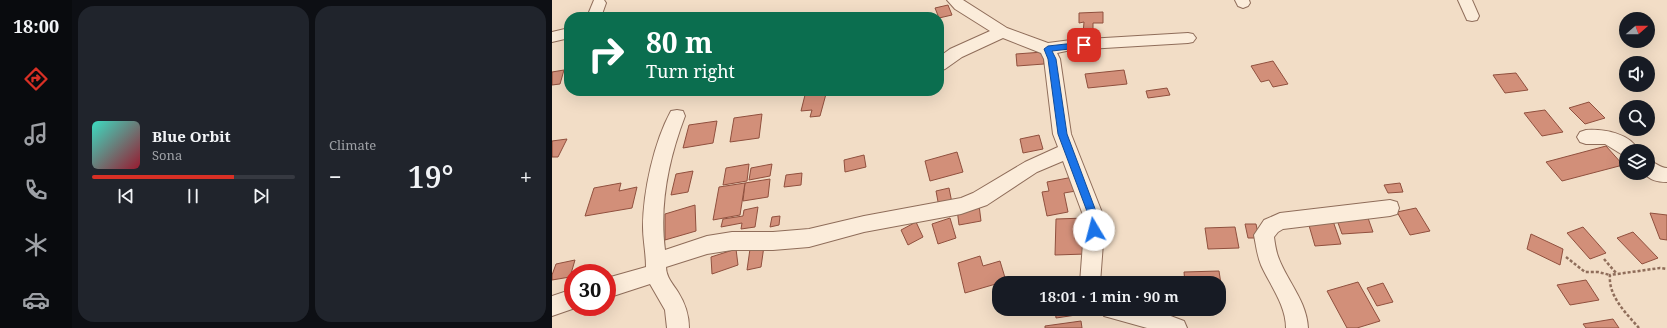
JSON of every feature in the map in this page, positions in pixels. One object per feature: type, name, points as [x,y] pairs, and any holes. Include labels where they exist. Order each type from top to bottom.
[{"type":"street","points":[[954,0],[960,6],[1002,32],[1048,49],[1071,45],[1188,38]]},
{"type":"street","points":[[1465,0],[1472,16]]},
{"type":"street","points":[[944,61],[956,53],[1002,32]]},
{"type":"street","points":[[552,37],[564,34]]},
{"type":"street","points":[[1048,49],[1052,59],[1062,134],[1093,214],[1094,230],[1091,276]]},
{"type":"street","points":[[677,116],[667,140],[660,170],[653,222],[656,267],[659,280],[676,305],[679,322],[678,328]]},
{"type":"street","points":[[1586,137],[1604,136],[1619,145]]},
{"type":"street","points":[[616,284],[707,245],[732,241],[773,241],[809,238],[864,224],[961,206],[980,199],[1031,167],[1068,151]]},
{"type":"street","points":[[1655,173],[1658,175],[1667,175]]},
{"type":"street","points":[[1298,328],[1298,323],[1293,308],[1268,256],[1264,235],[1271,226],[1280,221],[1390,208]]},
{"type":"street","points":[[552,306],[564,302]]},
{"type":"street","points":[[1140,316],[1176,328]]},
{"type":"path","points":[[1566,257],[1585,272],[1598,272],[1610,275],[1660,268],[1667,269]]},
{"type":"path","points":[[1604,259],[1616,273]]},
{"type":"path","points":[[1610,275],[1608,280],[1611,289],[1624,311],[1639,328]]},
{"type":"building","points":[[948,5],[952,15],[944,17],[944,12],[937,12],[935,8]]},
{"type":"building","points":[[1103,12],[1103,23],[1093,23],[1093,34],[1083,34],[1084,22],[1079,23],[1079,13]]},
{"type":"building","points":[[1043,52],[1044,64],[1017,66],[1016,54]]},
{"type":"building","points":[[1273,61],[1288,84],[1273,87],[1269,80],[1261,82],[1251,66]]},
{"type":"building","points":[[564,70],[560,84],[552,85],[552,72]]},
{"type":"building","points":[[1124,70],[1127,84],[1088,88],[1085,74]]},
{"type":"building","points":[[1516,73],[1528,90],[1505,93],[1493,75]]},
{"type":"building","points":[[1167,88],[1170,95],[1148,98],[1146,91]]},
{"type":"building","points":[[805,96],[825,96],[820,116],[810,117],[812,110],[801,111]]},
{"type":"building","points":[[1589,102],[1605,118],[1585,124],[1569,108]]},
{"type":"building","points":[[1545,110],[1563,132],[1542,136],[1524,113]]},
{"type":"building","points":[[762,114],[759,138],[730,142],[734,118]]},
{"type":"building","points":[[717,121],[713,143],[683,148],[689,125]]},
{"type":"building","points":[[1039,135],[1043,149],[1023,153],[1020,139]]},
{"type":"building","points":[[567,139],[558,157],[552,157],[552,141]]},
{"type":"building","points":[[1606,146],[1619,161],[1619,166],[1562,181],[1546,162]]},
{"type":"building","points":[[957,152],[963,172],[930,181],[925,161]]},
{"type":"building","points":[[864,155],[866,167],[845,172],[844,160]]},
{"type":"building","points":[[749,164],[747,181],[723,185],[726,168]]},
{"type":"building","points":[[772,164],[770,176],[749,180],[751,168]]},
{"type":"building","points":[[693,171],[688,192],[671,195],[676,174]]},
{"type":"building","points":[[802,173],[801,185],[784,187],[786,175]]},
{"type":"building","points":[[1073,177],[1076,191],[1064,193],[1068,212],[1047,216],[1042,192],[1049,191],[1047,182]]},
{"type":"building","points":[[770,179],[768,197],[743,201],[745,183]]},
{"type":"building","points":[[621,183],[619,191],[637,187],[632,208],[585,216],[594,188]]},
{"type":"building","points":[[745,183],[740,215],[713,220],[719,187]]},
{"type":"building","points":[[1400,183],[1403,192],[1388,193],[1384,185]]},
{"type":"building","points":[[949,188],[952,203],[939,207],[936,191]]},
{"type":"building","points":[[695,205],[696,231],[665,240],[665,214]]},
{"type":"building","points":[[979,205],[981,221],[959,225],[957,209]]},
{"type":"building","points":[[758,207],[755,227],[741,229],[742,223],[721,227],[723,219],[743,216],[744,210]]},
{"type":"building","points":[[1416,208],[1430,231],[1410,235],[1397,212]]},
{"type":"building","points":[[1650,213],[1667,215],[1667,240],[1660,239]]},
{"type":"building","points":[[780,216],[779,225],[770,227],[772,217]]},
{"type":"building","points":[[950,218],[956,238],[938,244],[932,224]]},
{"type":"building","points":[[1085,218],[1086,254],[1055,255],[1056,219]]},
{"type":"building","points":[[1368,218],[1373,232],[1342,234],[1337,220]]},
{"type":"building","points":[[1333,221],[1341,244],[1315,246],[1308,222]]},
{"type":"building","points":[[916,222],[923,237],[908,245],[901,230]]},
{"type":"building","points":[[1245,224],[1256,224],[1259,238],[1248,238]]},
{"type":"building","points":[[1235,227],[1239,248],[1208,249],[1205,228]]},
{"type":"building","points":[[1583,227],[1606,253],[1590,259],[1567,233]]},
{"type":"building","points":[[1633,232],[1658,258],[1642,264],[1617,238]]},
{"type":"building","points":[[1531,234],[1563,249],[1560,265],[1527,249]]},
{"type":"building","points":[[764,246],[761,267],[747,270],[750,249]]},
{"type":"building","points":[[736,249],[738,265],[712,274],[711,257]]},
{"type":"building","points":[[980,256],[983,266],[1000,261],[1004,276],[992,276],[992,285],[965,293],[958,263]]},
{"type":"building","points":[[575,260],[574,264],[564,264],[564,278],[552,280],[552,275],[556,264]]},
{"type":"building","points":[[1219,271],[1220,276],[1184,276],[1184,272]]},
{"type":"building","points":[[1586,280],[1599,300],[1570,305],[1557,285]]},
{"type":"building","points":[[1358,282],[1380,321],[1357,328],[1347,328],[1327,291]]},
{"type":"building","points":[[1383,283],[1393,302],[1377,306],[1367,288]]},
{"type":"building","points":[[1056,316],[1069,316],[1056,318]]},
{"type":"building","points":[[1613,319],[1619,328],[1586,328],[1583,324]]},
{"type":"building","points":[[1081,321],[1082,328],[1045,328],[1045,326]]},
{"type":"route","points":[[1084,45],[1071,45],[1048,49],[1052,59],[1062,134],[1093,214],[1094,230]]}]
